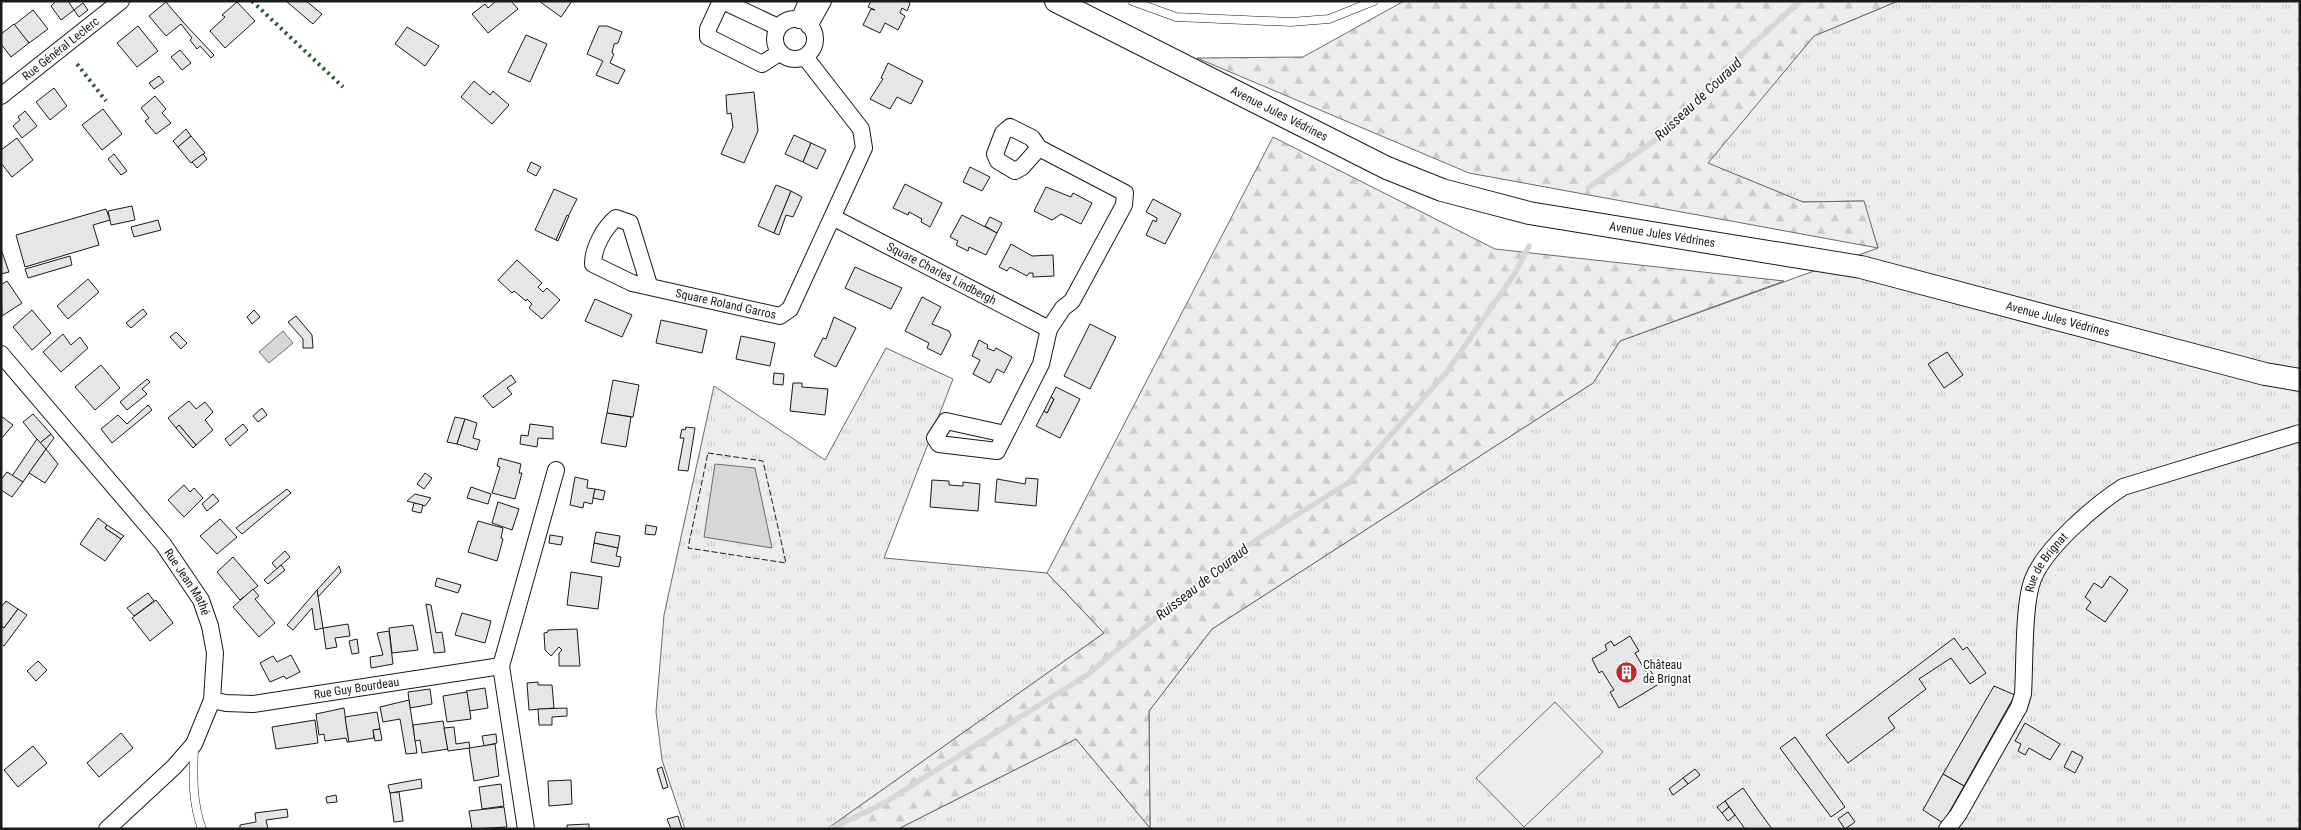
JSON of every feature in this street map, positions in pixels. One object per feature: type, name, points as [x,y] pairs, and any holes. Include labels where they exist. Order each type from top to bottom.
[{"type":"main road","name":"Avenue Jules Védrines","points":[[1056,1],[1370,160],[1442,190],[1529,213],[1580,223],[1861,266],[2264,374],[2300,380]]},
{"type":"street","name":"Rue Général Leclerc","points":[[1,96],[121,1]]},
{"type":"street","points":[[804,23],[790,20],[778,27],[774,40],[779,53],[791,59],[805,57],[813,47],[815,41],[804,23],[807,1]]},
{"type":"street","points":[[804,23],[823,1]]},
{"type":"street","points":[[778,27],[727,2],[720,2],[708,30],[708,37],[762,64],[779,53]]},
{"type":"street","name":"Square Roland Garros","points":[[649,285],[780,316],[790,309],[834,218],[864,148],[861,129],[805,57]]},
{"type":"street","points":[[1005,434],[1041,364],[1049,329],[1063,308],[1072,301],[1124,205],[1125,193],[1039,148]]},
{"type":"street","name":"Square Charles Lindbergh","points":[[834,218],[1049,329]]},
{"type":"street","name":"Rue Jean Mathé","points":[[1,354],[163,544],[201,600],[210,626],[215,653],[212,700],[194,744],[174,767],[107,829]]},
{"type":"street","name":"Rue de Brignat","points":[[1947,829],[1958,815],[2020,707],[2023,694],[2028,602],[2032,581],[2040,562],[2100,502],[2123,487],[2300,433]]},
{"type":"street","points":[[526,829],[500,666],[556,470]]},
{"type":"street","name":"Rue Guy Bourdeau","points":[[212,700],[226,703],[253,704],[500,666]]},
{"type":"lane","points":[[1132,1],[1176,17],[1291,22],[1329,19],[1374,1]]},
{"type":"lane","points":[[194,744],[193,782],[197,815],[202,829]]},
{"type":"green space","points":[[1404,1],[1898,1],[1814,36],[1708,163],[1803,202],[1864,201],[1878,248],[1469,173],[1197,58],[1303,57]]},
{"type":"green space","points":[[1898,1],[2300,1],[2300,829],[898,829],[1076,739],[1150,828],[1149,711],[1212,629],[1593,383],[1620,341],[1878,248],[1863,201],[1803,202],[1707,163],[1814,36]]},
{"type":"green space","points":[[1273,137],[1495,249],[1784,281],[1620,341],[1593,383],[1212,629],[1149,711],[1150,828],[1076,739],[898,829],[827,829],[1104,633],[1047,573]]},
{"type":"green space","points":[[886,348],[953,379],[884,558],[1047,573],[1104,633],[827,829],[685,829],[662,760],[656,712],[664,615],[714,386],[825,460]]},
{"type":"green space","points":[[1555,702],[1603,752],[1524,827],[1476,778]]},
{"type":"shaded area","points":[[283,331],[293,343],[269,363],[259,352]]},
{"type":"shaded area","points":[[715,464],[755,468],[772,548],[704,537]]},
{"type":"building","points":[[56,1],[68,1],[74,10],[61,20],[51,6]]},
{"type":"building","points":[[286,1],[306,1],[322,14],[313,24]]},
{"type":"building","points":[[496,1],[511,1],[518,9],[488,33],[472,14],[485,4],[488,8]]},
{"type":"building","points":[[539,1],[572,1],[561,17]]},
{"type":"building","points":[[871,1],[908,1],[910,4],[907,11],[902,8],[900,13],[905,16],[898,30],[885,23],[880,33],[863,25],[871,9],[875,10],[868,7]]},
{"type":"building","points":[[166,2],[214,55],[211,58],[200,46],[197,49],[190,40],[192,38],[181,24],[166,36],[149,16]]},
{"type":"building","points":[[237,2],[255,21],[225,48],[210,31],[225,17],[222,15]]},
{"type":"building","points":[[83,3],[88,10],[79,17],[74,10]]},
{"type":"building","points":[[33,10],[48,29],[29,43],[14,25]]},
{"type":"building","points":[[14,24],[29,43],[11,57],[1,44],[1,34]]},
{"type":"building","points":[[138,26],[158,51],[137,67],[117,43]]},
{"type":"building","points":[[599,26],[607,26],[622,32],[618,43],[614,44],[612,53],[614,54],[610,63],[625,70],[618,84],[596,75],[603,61],[587,54]]},
{"type":"building","points":[[407,27],[439,46],[425,66],[395,44]]},
{"type":"building","points":[[526,35],[547,44],[530,82],[508,72]]},
{"type":"building","points":[[180,50],[191,63],[182,70],[171,57]]},
{"type":"building","points":[[888,63],[923,81],[911,104],[897,97],[890,109],[870,99],[883,79],[881,78]]},
{"type":"building","points":[[159,76],[164,82],[154,89],[149,83]]},
{"type":"building","points":[[474,81],[490,95],[493,91],[509,105],[492,124],[461,97]]},
{"type":"building","points":[[54,88],[67,106],[50,120],[36,102]]},
{"type":"building","points":[[754,92],[758,131],[744,163],[721,154],[733,127],[731,113],[727,114],[726,95]]},
{"type":"building","points":[[155,96],[166,109],[162,113],[171,123],[156,134],[145,121],[149,118],[141,108]]},
{"type":"building","points":[[103,109],[122,134],[102,150],[82,125]]},
{"type":"building","points":[[25,111],[37,126],[22,138],[13,126],[20,120],[18,117]]},
{"type":"building","points":[[186,129],[191,136],[178,147],[173,141]]},
{"type":"building","points":[[794,135],[811,143],[803,162],[785,154]]},
{"type":"building","points":[[191,136],[205,153],[191,163],[178,147]]},
{"type":"building","points":[[17,138],[33,160],[12,177],[1,163],[1,150]]},
{"type":"building","points":[[811,143],[826,150],[817,169],[803,162]]},
{"type":"building","points":[[114,154],[127,171],[121,175],[108,159]]},
{"type":"building","points":[[203,154],[207,159],[197,168],[192,162]]},
{"type":"building","points":[[531,162],[541,167],[536,176],[527,171]]},
{"type":"building","points":[[970,167],[990,177],[982,191],[963,182]]},
{"type":"building","points":[[905,184],[942,203],[930,227],[921,222],[922,219],[909,212],[908,215],[893,208]]},
{"type":"building","points":[[776,185],[791,191],[774,233],[758,226]]},
{"type":"building","points":[[1046,187],[1071,197],[1073,193],[1092,203],[1081,224],[1061,214],[1052,220],[1034,211]]},
{"type":"building","points":[[554,189],[577,199],[556,240],[535,230]]},
{"type":"building","points":[[791,191],[802,197],[793,217],[786,215],[779,235],[774,233]]},
{"type":"building","points":[[1153,199],[1181,214],[1165,244],[1146,235],[1153,220],[1156,222],[1157,218],[1146,212]]},
{"type":"building","points":[[132,206],[135,220],[111,225],[108,211]]},
{"type":"building","points":[[106,209],[110,220],[93,225],[99,245],[25,267],[16,235]]},
{"type":"building","points":[[567,215],[569,216],[558,241],[556,240]]},
{"type":"building","points":[[962,215],[997,233],[986,255],[969,247],[968,251],[956,245],[958,241],[950,237]]},
{"type":"building","points":[[990,217],[1002,223],[997,233],[985,226]]},
{"type":"building","points":[[158,220],[161,230],[134,237],[131,227]]},
{"type":"building","points":[[1011,244],[1032,256],[1053,255],[1054,276],[1033,277],[1033,273],[1029,273],[1027,276],[1010,267],[1007,271],[999,267]]},
{"type":"building","points":[[1,249],[9,272],[1,274]]},
{"type":"building","points":[[70,256],[72,265],[28,278],[25,269]]},
{"type":"building","points":[[517,260],[542,283],[538,287],[543,292],[547,288],[560,300],[542,319],[529,308],[532,304],[527,299],[526,301],[514,291],[512,293],[498,280]]},
{"type":"building","points":[[855,267],[902,288],[891,309],[845,288]]},
{"type":"building","points":[[88,279],[99,292],[68,319],[57,306]]},
{"type":"building","points":[[7,281],[22,303],[2,316],[1,285]]},
{"type":"building","points":[[922,297],[941,307],[932,324],[949,331],[951,335],[941,355],[927,348],[929,343],[905,331]]},
{"type":"building","points":[[595,299],[632,315],[622,337],[585,321]]},
{"type":"building","points":[[143,309],[147,314],[131,328],[126,323]]},
{"type":"building","points":[[32,310],[51,333],[32,350],[13,327]]},
{"type":"building","points":[[254,310],[260,317],[252,324],[247,317]]},
{"type":"building","points":[[296,316],[312,335],[313,348],[303,348],[303,339],[288,322]]},
{"type":"building","points":[[834,317],[856,328],[836,367],[814,356],[823,338],[826,339]]},
{"type":"building","points":[[661,320],[707,330],[702,353],[656,343]]},
{"type":"building","points":[[1090,324],[1116,337],[1090,389],[1064,376]]},
{"type":"building","points":[[176,332],[187,343],[181,349],[170,337]]},
{"type":"building","points":[[63,334],[71,345],[80,337],[88,348],[61,372],[43,352]]},
{"type":"building","points":[[741,336],[775,343],[770,366],[736,359]]},
{"type":"building","points":[[979,340],[988,345],[987,348],[994,351],[996,348],[1012,357],[1004,373],[997,369],[990,383],[973,374],[980,360],[972,356]]},
{"type":"building","points":[[1947,352],[1963,375],[1944,388],[1928,364]]},
{"type":"building","points":[[101,365],[120,388],[95,410],[75,387]]},
{"type":"building","points":[[774,373],[784,374],[783,385],[773,384]]},
{"type":"building","points":[[511,375],[516,382],[507,388],[512,394],[493,408],[483,396]]},
{"type":"building","points":[[147,379],[150,382],[142,389],[147,394],[127,410],[120,402]]},
{"type":"building","points":[[613,380],[639,385],[633,417],[607,413]]},
{"type":"building","points":[[793,383],[802,383],[802,387],[828,389],[825,415],[790,411]]},
{"type":"building","points":[[1056,387],[1080,399],[1060,438],[1036,426],[1044,411],[1047,413],[1054,399],[1051,397]]},
{"type":"building","points":[[1051,397],[1054,399],[1047,413],[1044,411]]},
{"type":"building","points":[[189,401],[196,409],[205,402],[213,412],[205,420],[213,430],[196,445],[179,425],[176,428],[168,418]]},
{"type":"building","points":[[148,405],[152,410],[112,443],[101,429],[118,415],[127,424]]},
{"type":"building","points":[[262,408],[267,415],[258,422],[253,416]]},
{"type":"building","points":[[607,413],[631,417],[626,447],[601,443]]},
{"type":"building","points":[[33,414],[51,434],[40,443],[23,422]]},
{"type":"building","points":[[1,416],[13,425],[1,439]]},
{"type":"building","points":[[455,417],[465,419],[457,444],[447,442]]},
{"type":"building","points":[[465,419],[477,423],[473,438],[480,440],[477,450],[457,444]]},
{"type":"building","points":[[243,424],[248,430],[230,446],[225,439]]},
{"type":"building","points":[[530,424],[553,427],[553,439],[538,438],[537,447],[520,444],[521,435],[528,436]]},
{"type":"building","points":[[179,425],[196,445],[193,448],[176,428]]},
{"type":"building","points":[[686,427],[695,428],[688,471],[678,470],[684,438],[680,438],[682,429],[685,430]]},
{"type":"building","points":[[51,434],[54,438],[46,449],[40,443]]},
{"type":"building","points":[[37,439],[46,449],[23,482],[12,476]]},
{"type":"building","points":[[46,449],[58,464],[45,483],[29,473]]},
{"type":"building","points":[[499,458],[521,464],[519,473],[522,473],[515,499],[492,493],[500,467],[497,466]]},
{"type":"building","points":[[7,472],[23,482],[12,497],[1,490],[1,480]]},
{"type":"building","points":[[425,473],[432,478],[424,489],[417,484]]},
{"type":"building","points":[[575,477],[588,480],[587,488],[595,489],[592,504],[584,502],[583,508],[570,505]]},
{"type":"building","points":[[1026,478],[1038,479],[1036,506],[995,502],[997,479],[1025,484]]},
{"type":"building","points":[[932,480],[949,481],[949,485],[963,486],[963,482],[980,484],[978,511],[930,507]]},
{"type":"building","points":[[184,485],[190,492],[194,488],[203,498],[184,517],[168,500]]},
{"type":"building","points":[[471,487],[491,494],[488,504],[467,498]]},
{"type":"building","points":[[287,489],[291,493],[242,534],[236,528]]},
{"type":"building","points":[[595,489],[605,491],[603,500],[593,498]]},
{"type":"building","points":[[213,494],[219,501],[207,511],[202,504]]},
{"type":"building","points":[[415,494],[431,498],[425,506],[407,501]]},
{"type":"building","points":[[498,502],[519,509],[512,530],[492,523]]},
{"type":"building","points":[[414,503],[423,505],[421,513],[412,511]]},
{"type":"building","points":[[98,518],[107,525],[105,528],[121,539],[105,561],[80,544]]},
{"type":"building","points":[[220,519],[237,537],[217,554],[200,536]]},
{"type":"building","points":[[478,521],[503,528],[501,538],[503,539],[497,561],[468,552]]},
{"type":"building","points":[[107,525],[124,536],[121,539],[105,528]]},
{"type":"building","points":[[646,525],[657,527],[655,535],[645,534]]},
{"type":"building","points":[[596,532],[620,536],[618,548],[594,543]]},
{"type":"building","points":[[550,535],[563,537],[561,545],[549,543]]},
{"type":"building","points":[[594,543],[618,548],[616,556],[621,557],[619,567],[591,562]]},
{"type":"building","points":[[285,551],[290,557],[277,569],[272,563]]},
{"type":"building","points":[[233,557],[258,586],[240,600],[217,572]]},
{"type":"building","points":[[281,565],[285,570],[268,584],[264,580]]},
{"type":"building","points":[[339,566],[341,572],[318,597],[317,590]]},
{"type":"building","points":[[571,572],[602,577],[598,609],[567,605]]},
{"type":"building","points":[[2110,576],[2128,590],[2105,622],[2086,609],[2091,602],[2085,597],[2094,583],[2102,588]]},
{"type":"building","points":[[437,578],[461,585],[458,593],[435,586]]},
{"type":"building","points":[[253,589],[259,596],[255,599],[275,623],[259,637],[233,607]]},
{"type":"building","points":[[317,590],[323,628],[315,630],[312,608],[293,630],[287,625]]},
{"type":"building","points":[[148,593],[154,601],[134,616],[127,608]]},
{"type":"building","points":[[156,600],[173,623],[150,641],[132,618]]},
{"type":"building","points":[[6,601],[18,609],[4,628],[1,626],[1,607]]},
{"type":"building","points":[[426,604],[431,605],[436,633],[442,632],[445,652],[434,653]]},
{"type":"building","points":[[18,609],[27,615],[4,646],[1,644],[1,626],[4,628]]},
{"type":"building","points":[[462,613],[491,621],[485,643],[455,635]]},
{"type":"building","points":[[348,624],[350,636],[335,638],[337,647],[326,649],[323,628]]},
{"type":"building","points":[[413,625],[418,650],[392,653],[389,628]]},
{"type":"building","points":[[577,629],[580,666],[559,666],[559,653],[562,650],[559,647],[551,656],[545,650],[544,633],[548,632],[548,630]]},
{"type":"building","points":[[389,631],[393,664],[371,668],[370,657],[383,655],[377,633]]},
{"type":"building","name":"Château de Brignat","points":[[1630,636],[1639,651],[1635,653],[1646,672],[1650,670],[1659,684],[1619,708],[1610,692],[1614,690],[1602,671],[1599,673],[1592,659],[1607,650],[1605,645],[1611,641],[1614,646]]},
{"type":"building","points":[[1954,638],[1963,650],[1967,647],[1986,673],[1970,684],[1951,658],[1919,679],[1926,689],[1888,718],[1895,728],[1848,763],[1826,735]]},
{"type":"building","points":[[357,639],[359,653],[352,654],[349,641]]},
{"type":"building","points":[[291,655],[300,672],[286,679],[284,676],[270,682],[260,663],[273,656],[277,662]]},
{"type":"building","points":[[38,661],[47,670],[36,681],[27,671]]},
{"type":"building","points":[[538,682],[538,685],[552,685],[554,708],[529,710],[527,683]]},
{"type":"building","points":[[1994,686],[2015,695],[1964,786],[1943,774]]},
{"type":"building","points":[[485,688],[488,708],[469,711],[466,691]]},
{"type":"building","points":[[430,689],[432,704],[410,708],[408,692]]},
{"type":"building","points":[[467,692],[471,719],[447,722],[443,696]]},
{"type":"building","points":[[409,700],[417,753],[406,754],[400,719],[383,722],[380,707]]},
{"type":"building","points":[[344,708],[349,742],[347,742],[346,738],[325,741],[324,734],[319,735],[316,714]]},
{"type":"building","points":[[567,708],[567,716],[552,717],[552,725],[539,725],[538,709]]},
{"type":"building","points":[[377,712],[380,729],[373,730],[374,738],[349,742],[345,717]]},
{"type":"building","points":[[315,720],[318,743],[276,749],[272,727]]},
{"type":"building","points":[[443,721],[448,749],[422,753],[420,740],[415,741],[413,725]]},
{"type":"building","points":[[2025,723],[2060,744],[2050,760],[2029,748],[2025,755],[2018,751],[2021,744],[2015,741]]},
{"type":"building","points":[[454,727],[456,744],[469,742],[470,748],[448,751],[444,728]]},
{"type":"building","points":[[380,729],[382,740],[375,741],[373,730]]},
{"type":"building","points":[[121,733],[133,748],[99,777],[87,763]]},
{"type":"building","points":[[496,734],[497,743],[484,746],[482,736]]},
{"type":"building","points":[[1795,737],[1845,807],[1831,817],[1780,748]]},
{"type":"building","points":[[495,744],[499,776],[474,781],[469,748]]},
{"type":"building","points":[[33,746],[47,763],[18,787],[4,770]]},
{"type":"building","points":[[2072,751],[2083,757],[2075,773],[2064,767]]},
{"type":"building","points":[[662,767],[668,787],[663,789],[657,769]]},
{"type":"building","points":[[1695,769],[1700,775],[1688,784],[1683,778]]},
{"type":"building","points":[[1943,774],[1964,786],[1943,823],[1923,810]]},
{"type":"building","points":[[1683,778],[1688,784],[1673,795],[1669,789]]},
{"type":"building","points":[[421,779],[422,788],[390,793],[388,785]]},
{"type":"building","points":[[571,780],[572,804],[549,806],[548,781]]},
{"type":"building","points":[[501,784],[504,806],[482,809],[479,787]]},
{"type":"building","points":[[1743,788],[1772,829],[1745,829],[1725,801]]},
{"type":"building","points":[[399,792],[403,821],[394,822],[390,793]]},
{"type":"building","points":[[336,795],[337,802],[327,803],[326,797]]},
{"type":"building","points":[[1725,801],[1729,807],[1722,813],[1717,807]]},
{"type":"building","points":[[504,807],[507,827],[472,829],[469,811]]},
{"type":"building","points":[[1729,807],[1735,815],[1728,821],[1722,813]]},
{"type":"building","points":[[287,809],[288,817],[266,820],[268,829],[240,829],[240,825],[256,822],[255,813]]},
{"type":"building","points":[[1848,812],[1855,822],[1845,829],[1838,819]]},
{"type":"building","points":[[678,816],[682,829],[671,829],[667,819]]},
{"type":"building","points":[[589,824],[589,829],[567,829],[567,825]]},
{"type":"waterway","name":"Ruisseau de Couraud","points":[[1588,188],[1655,140],[1739,57],[1800,1]]},
{"type":"waterway","name":"Ruisseau de Couraud","points":[[831,829],[884,803],[1087,675],[1229,557],[1348,483],[1446,373],[1515,273],[1529,246]]},
{"type":"hedge","points":[[252,1],[343,87]]},
{"type":"hedge","points":[[77,64],[106,101]]},
{"type":"fence","points":[[708,453],[763,461],[786,563],[688,548],[708,453]]},
{"type":"place","name":"Château de Brignat","points":[[1627,672]]}]
